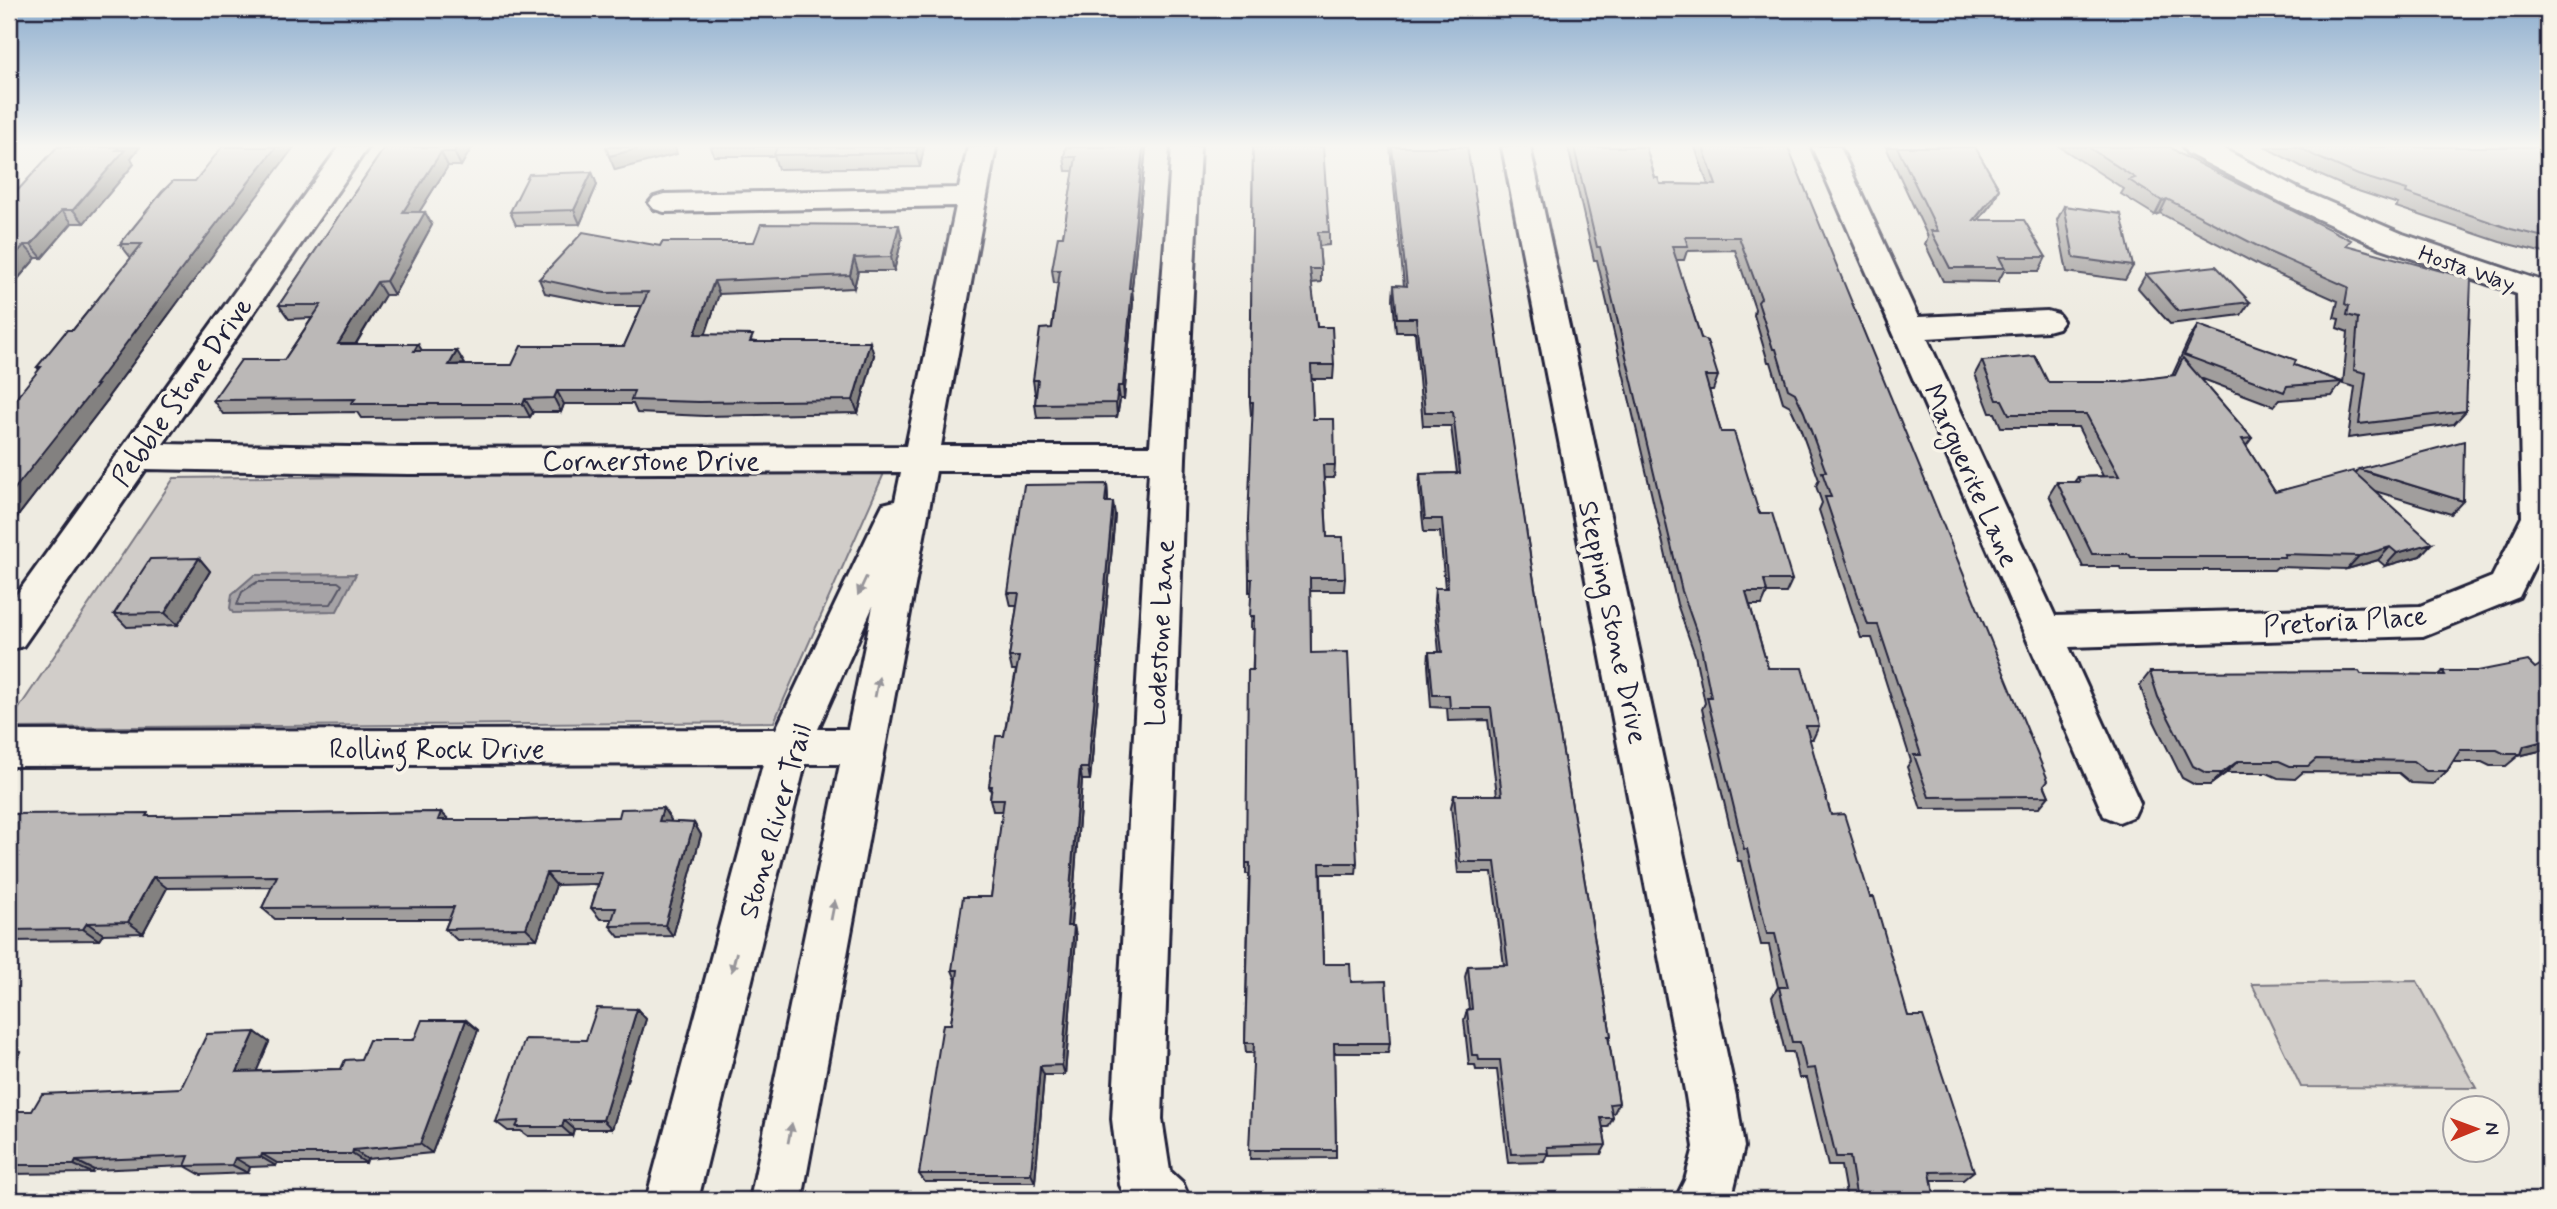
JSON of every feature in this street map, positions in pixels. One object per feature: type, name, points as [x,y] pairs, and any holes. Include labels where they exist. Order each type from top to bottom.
[{"type":"street","name":"Pebble Stone Drive","points":[[9,635],[315,203]]},
{"type":"street","name":"Stone River Trail","points":[[776,1200],[970,203]]},
{"type":"street","name":"Lodestone Lane","points":[[1164,1200],[1146,1185],[1137,1119],[1167,458],[1183,203]]},
{"type":"street","name":"Stepping Stone Drive","points":[[1527,203],[1712,1096],[1718,1147],[1707,1197],[1701,1200]]},
{"type":"street","name":"Marguerite Lane","points":[[1851,203],[2119,803]]},
{"type":"street","name":"Hosta Way","points":[[2308,203],[2392,241],[2541,293]]},
{"type":"street","name":"Pretoria Place","points":[[2042,632],[2423,621],[2506,587],[2544,518],[2541,293]]},
{"type":"street","points":[[1907,328],[2047,321]]},
{"type":"street","name":"Cornerstone Drive","points":[[136,456],[409,461],[1167,458]]},
{"type":"street","name":"Stone River Trail","points":[[673,1200],[789,746],[922,458]]},
{"type":"street","name":"Rolling Rock Drive","points":[[9,749],[865,746]]},
{"type":"shaded area","points":[[885,471],[774,722],[9,728],[9,723],[174,478]]},
{"type":"shaded area","points":[[2417,981],[2476,1088],[2301,1087],[2252,984]]},
{"type":"water","points":[[356,574],[337,611],[233,613],[230,608],[232,594],[254,575]]},
{"type":"building","points":[[9,203],[79,203],[73,210],[62,210],[31,245],[24,245],[9,262]]},
{"type":"building","points":[[153,203],[232,203],[97,385],[9,496],[9,407],[67,330],[73,330],[142,244],[120,244]]},
{"type":"building","points":[[347,203],[408,203],[403,212],[425,212],[386,281],[377,282],[338,344],[418,344],[414,351],[457,351],[449,365],[512,365],[521,346],[624,346],[648,292],[605,293],[539,279],[583,232],[660,246],[662,242],[754,242],[761,224],[899,225],[891,257],[854,258],[850,275],[714,281],[695,334],[753,335],[750,342],[870,342],[853,400],[631,400],[634,391],[557,391],[554,398],[525,399],[523,404],[351,404],[355,399],[213,400],[241,360],[284,360],[321,305],[279,305]]},
{"type":"building","points":[[514,203],[577,203],[574,210],[510,212]]},
{"type":"building","points":[[1068,203],[1137,203],[1123,386],[1118,386],[1116,403],[1035,404],[1038,380],[1033,380],[1040,329],[1052,328],[1060,270],[1052,270],[1058,236],[1063,236]]},
{"type":"building","points":[[1252,203],[1327,203],[1329,232],[1318,232],[1321,269],[1310,269],[1317,327],[1332,327],[1334,365],[1311,365],[1313,419],[1334,419],[1335,465],[1323,465],[1327,537],[1343,537],[1345,578],[1310,578],[1311,653],[1348,652],[1357,863],[1320,863],[1323,964],[1350,964],[1351,982],[1386,981],[1390,1043],[1334,1043],[1336,1150],[1249,1150],[1254,1043],[1245,1043],[1250,863],[1246,863],[1248,670],[1253,670],[1254,616],[1250,616],[1252,579],[1249,579],[1248,520],[1253,402],[1250,402]]},
{"type":"building","points":[[1398,203],[1477,203],[1535,588],[1611,1036],[1608,1036],[1619,1103],[1610,1104],[1613,1118],[1601,1118],[1606,1145],[1547,1147],[1548,1153],[1511,1154],[1500,1060],[1479,1060],[1478,1055],[1472,1055],[1467,1010],[1472,1009],[1468,966],[1508,965],[1495,862],[1460,862],[1454,795],[1502,795],[1491,708],[1450,708],[1449,695],[1433,695],[1429,652],[1442,652],[1435,588],[1448,588],[1442,519],[1425,519],[1420,474],[1460,473],[1453,412],[1425,412],[1416,318],[1397,318],[1394,285],[1407,286]]},
{"type":"building","points":[[1587,203],[1811,203],[2048,780],[2044,785],[2049,796],[1929,797],[1914,755],[1921,755],[1878,625],[1868,625],[1825,497],[1831,497],[1822,472],[1826,472],[1804,412],[1795,393],[1788,389],[1776,349],[1773,349],[1758,302],[1761,298],[1739,237],[1685,237],[1688,246],[1672,246],[1701,338],[1707,341],[1718,376],[1705,376],[1721,432],[1734,432],[1759,513],[1772,513],[1792,580],[1764,580],[1767,592],[1746,592],[1768,668],[1802,668],[1819,726],[1806,726],[1831,815],[1844,814],[1870,897],[1874,897],[1908,1016],[1923,1016],[1974,1171],[1930,1172],[1935,1200],[1857,1200],[1850,1157],[1836,1157],[1815,1068],[1806,1069],[1800,1042],[1792,1042],[1779,987],[1788,987],[1775,934],[1767,934],[1747,849],[1744,849],[1707,697],[1711,697],[1700,642],[1682,591],[1600,247],[1597,247]]},
{"type":"building","points":[[1925,203],[1987,203],[1974,220],[2024,220],[2046,257],[1999,257],[2005,268],[1950,268],[1931,231],[1938,231]]},
{"type":"building","points":[[2176,203],[2278,203],[2351,240],[2346,245],[2471,279],[2466,411],[2359,424],[2366,373],[2354,370],[2358,318],[2347,315],[2349,306],[2345,304],[2348,287],[2269,252]]},
{"type":"building","points":[[2436,203],[2548,203],[2548,238],[2511,229]]},
{"type":"building","points":[[2064,206],[2121,214],[2133,266],[2074,258]]},
{"type":"building","points":[[2216,266],[2250,302],[2178,311],[2146,274]]},
{"type":"building","points":[[2198,325],[2296,360],[2294,365],[2342,382],[2287,386],[2284,392],[2184,355]]},
{"type":"building","points":[[2035,356],[2048,382],[2121,382],[2175,375],[2183,358],[2252,438],[2242,439],[2275,492],[2353,471],[2432,543],[2397,553],[2390,547],[2359,556],[2284,554],[2285,557],[2131,557],[2129,554],[2092,554],[2057,482],[2080,482],[2078,477],[2119,476],[2086,414],[2009,414],[2002,400],[1997,400],[1982,361]]},
{"type":"building","points":[[2464,441],[2463,501],[2359,469]]},
{"type":"building","points":[[1107,484],[1105,502],[1113,502],[1088,768],[1080,768],[1067,926],[1074,926],[1062,1065],[1040,1066],[1031,1174],[919,1174],[943,1024],[951,1024],[958,970],[952,970],[963,897],[991,897],[1004,799],[990,799],[992,786],[989,786],[996,736],[1004,736],[1019,657],[1009,657],[1019,593],[1008,593],[1024,485]]},
{"type":"building","points":[[199,558],[165,613],[114,614],[150,559]]},
{"type":"building","points":[[2548,660],[2548,740],[2524,746],[2521,754],[2505,754],[2497,750],[2460,750],[2447,771],[2426,771],[2413,761],[2316,759],[2308,766],[2290,766],[2279,761],[2238,761],[2222,773],[2206,773],[2193,766],[2158,697],[2150,672],[2359,671],[2361,674],[2445,675],[2443,671],[2478,671],[2528,661],[2535,668]]},
{"type":"building","points":[[663,808],[659,821],[694,823],[665,925],[610,926],[616,908],[591,908],[602,873],[546,873],[526,928],[445,929],[454,907],[262,908],[277,876],[153,877],[128,922],[87,923],[83,929],[9,930],[9,814],[148,813],[146,816],[159,816],[441,812],[438,820],[524,820],[619,817],[621,809]]},
{"type":"building","points":[[597,1008],[637,1009],[603,1120],[564,1120],[562,1127],[516,1127],[519,1121],[496,1122],[525,1039],[586,1040]]},
{"type":"building","points":[[422,1020],[466,1020],[420,1144],[353,1150],[352,1154],[262,1154],[261,1157],[235,1158],[232,1165],[185,1166],[189,1156],[76,1161],[74,1165],[9,1165],[9,1111],[32,1111],[42,1094],[181,1088],[207,1034],[255,1032],[237,1072],[341,1069],[345,1060],[361,1059],[369,1040],[414,1040]]}]
